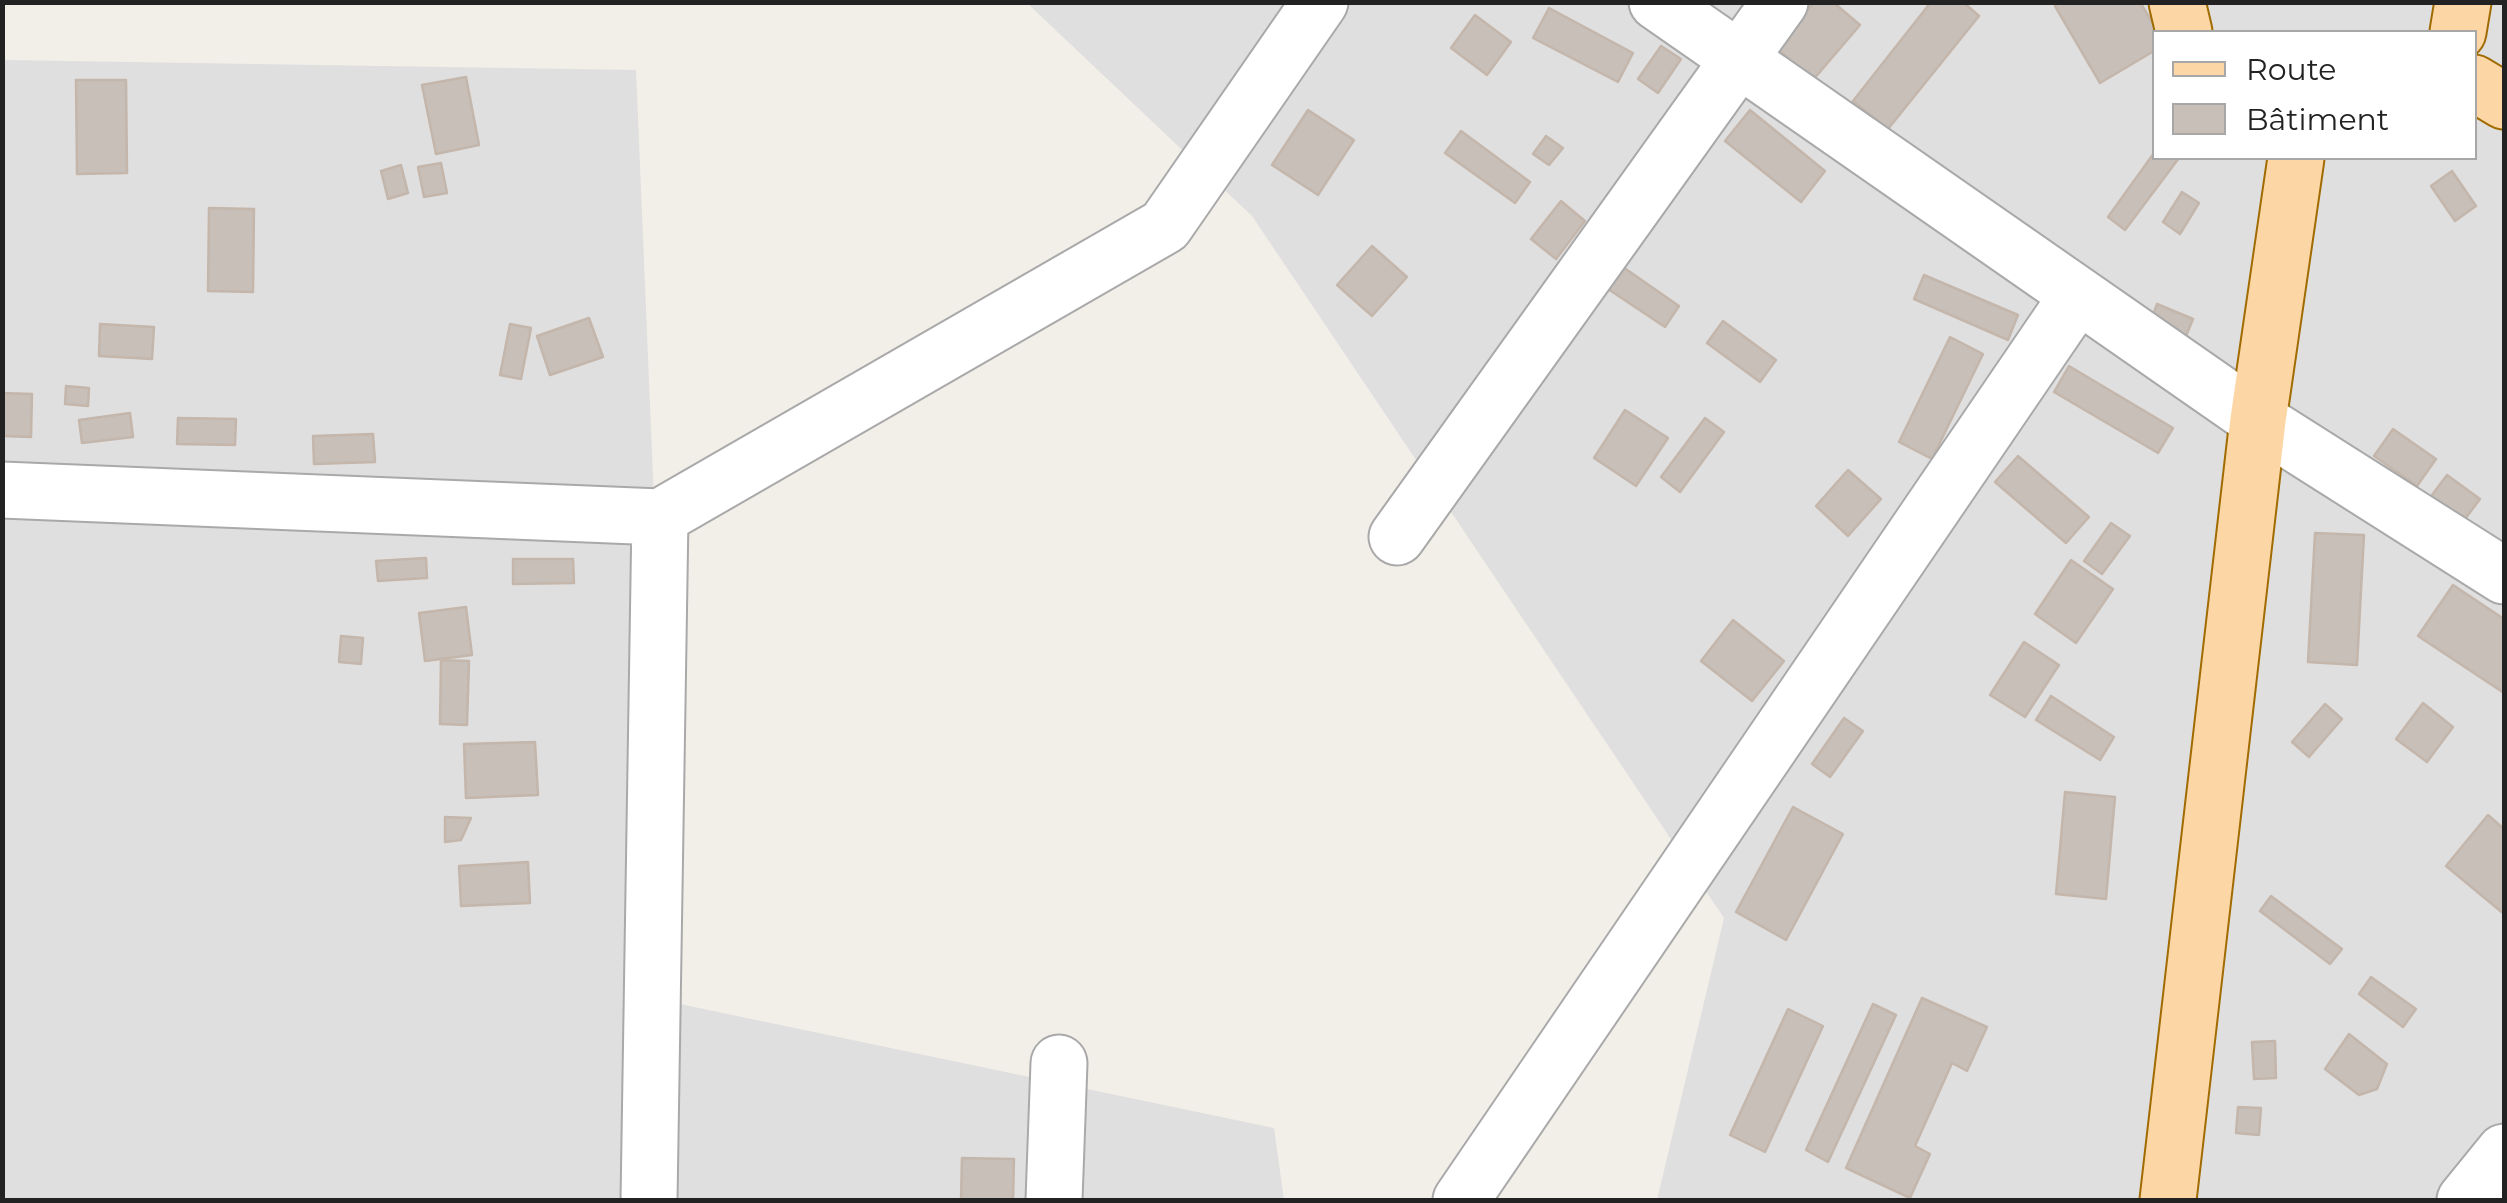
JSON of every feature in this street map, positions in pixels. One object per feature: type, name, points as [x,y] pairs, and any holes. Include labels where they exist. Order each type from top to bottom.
[{"type":"main road","points":[[2177,2],[2184,30]]},
{"type":"main road","points":[[2458,30],[2463,2]]},
{"type":"main road","points":[[2477,86],[2504,101]]},
{"type":"main road","points":[[2168,1200],[2258,420],[2296,160]]},
{"type":"street","points":[[2,490],[660,517],[1165,226],[1320,2]]},
{"type":"street","points":[[1657,2],[2258,420],[2504,576]]},
{"type":"street","points":[[1396,537],[1780,2]]},
{"type":"street","points":[[1462,1200],[2078,296]]},
{"type":"street","points":[[649,1200],[660,517]]},
{"type":"street","points":[[1054,1200],[1059,1063]]},
{"type":"street","points":[[2464,1200],[2504,1152]]},
{"type":"shaded area","points":[[1027,3],[2504,3],[2504,1200],[1657,1200],[1724,918],[1252,216]]},
{"type":"shaded area","points":[[3,60],[636,70],[675,1003],[1274,1128],[1284,1200],[3,1200]]},
{"type":"building","points":[[1814,2],[1833,2],[1860,25],[1813,80],[1776,48]]},
{"type":"building","points":[[1931,2],[1963,2],[1979,16],[1888,129],[1853,101]]},
{"type":"building","points":[[2061,2],[2140,2],[2157,30],[2152,30],[2152,52],[2100,83],[2055,6]]},
{"type":"building","points":[[1549,8],[1633,53],[1618,82],[1533,38]]},
{"type":"building","points":[[1475,15],[1511,42],[1487,75],[1451,48]]},
{"type":"building","points":[[1661,46],[1681,59],[1658,93],[1638,79]]},
{"type":"building","points":[[466,77],[479,145],[436,154],[422,85]]},
{"type":"building","points":[[76,80],[126,80],[127,173],[77,174]]},
{"type":"building","points":[[1308,110],[1354,140],[1318,195],[1272,165]]},
{"type":"building","points":[[1750,110],[1825,171],[1801,202],[1725,141]]},
{"type":"building","points":[[1461,131],[1530,182],[1515,203],[1445,153]]},
{"type":"building","points":[[1546,136],[1563,148],[1549,165],[1533,154]]},
{"type":"building","points":[[2152,156],[2152,160],[2178,160],[2125,230],[2108,217]]},
{"type":"building","points":[[441,163],[447,193],[424,197],[418,167]]},
{"type":"building","points":[[401,165],[408,193],[388,199],[381,171]]},
{"type":"building","points":[[2452,171],[2476,206],[2455,221],[2431,186]]},
{"type":"building","points":[[2182,192],[2199,203],[2180,234],[2163,222]]},
{"type":"building","points":[[1561,201],[1585,221],[1556,259],[1531,239]]},
{"type":"building","points":[[209,208],[254,209],[253,292],[208,291]]},
{"type":"building","points":[[1372,246],[1407,277],[1372,316],[1337,285]]},
{"type":"building","points":[[1620,265],[1679,306],[1665,327],[1605,287]]},
{"type":"building","points":[[1924,275],[2018,315],[2008,340],[1914,299]]},
{"type":"building","points":[[2157,304],[2193,319],[2186,336],[2151,321]]},
{"type":"building","points":[[589,318],[603,357],[550,375],[537,336]]},
{"type":"building","points":[[1723,321],[1776,360],[1760,382],[1707,343]]},
{"type":"building","points":[[100,324],[154,327],[152,359],[99,356]]},
{"type":"building","points":[[510,324],[531,328],[521,379],[500,375]]},
{"type":"building","points":[[1950,337],[1983,354],[1932,459],[1899,442]]},
{"type":"building","points":[[2069,366],[2173,428],[2158,453],[2054,392]]},
{"type":"building","points":[[66,386],[89,388],[88,406],[65,404]]},
{"type":"building","points":[[2,393],[32,394],[31,437],[2,436]]},
{"type":"building","points":[[1625,410],[1668,438],[1636,486],[1594,458]]},
{"type":"building","points":[[130,413],[133,437],[82,443],[79,420]]},
{"type":"building","points":[[178,418],[236,419],[235,445],[177,444]]},
{"type":"building","points":[[1705,418],[1724,432],[1680,492],[1661,477]]},
{"type":"building","points":[[2393,429],[2436,459],[2417,486],[2374,456]]},
{"type":"building","points":[[373,434],[375,462],[314,464],[313,436]]},
{"type":"building","points":[[2018,456],[2089,517],[2066,543],[1995,482]]},
{"type":"building","points":[[1848,470],[1881,499],[1848,536],[1816,506]]},
{"type":"building","points":[[2447,475],[2480,499],[2456,531],[2423,507]]},
{"type":"building","points":[[2111,523],[2130,536],[2102,574],[2084,561]]},
{"type":"building","points":[[2315,533],[2364,535],[2357,665],[2308,662]]},
{"type":"building","points":[[426,558],[427,578],[378,581],[376,561]]},
{"type":"building","points":[[513,559],[573,559],[574,583],[513,584]]},
{"type":"building","points":[[2071,560],[2113,589],[2076,643],[2035,614]]},
{"type":"building","points":[[2453,585],[2504,619],[2504,693],[2418,636]]},
{"type":"building","points":[[466,607],[472,655],[425,661],[419,613]]},
{"type":"building","points":[[1733,620],[1784,661],[1752,701],[1701,661]]},
{"type":"building","points":[[341,636],[363,638],[361,664],[339,662]]},
{"type":"building","points":[[2024,642],[2059,665],[2025,717],[1990,695]]},
{"type":"building","points":[[441,660],[469,661],[467,725],[440,724]]},
{"type":"building","points":[[2051,696],[2114,737],[2100,760],[2036,720]]},
{"type":"building","points":[[2423,703],[2453,727],[2427,762],[2396,739]]},
{"type":"building","points":[[2325,704],[2342,719],[2309,757],[2292,742]]},
{"type":"building","points":[[1844,718],[1863,731],[1830,777],[1812,764]]},
{"type":"building","points":[[535,742],[538,795],[466,798],[464,744]]},
{"type":"building","points":[[2065,792],[2115,797],[2106,899],[2056,894]]},
{"type":"building","points":[[1793,807],[1843,834],[1786,940],[1736,912]]},
{"type":"building","points":[[2488,815],[2504,829],[2504,914],[2446,866]]},
{"type":"building","points":[[445,817],[471,818],[461,840],[445,842]]},
{"type":"building","points":[[528,862],[530,903],[461,906],[459,866]]},
{"type":"building","points":[[2271,896],[2342,949],[2330,964],[2260,911]]},
{"type":"building","points":[[2371,977],[2416,1009],[2403,1027],[2359,994]]},
{"type":"building","points":[[1922,998],[1987,1027],[1967,1071],[1952,1063],[1915,1146],[1930,1154],[1910,1198],[1846,1168]]},
{"type":"building","points":[[1873,1004],[1896,1015],[1828,1162],[1806,1150]]},
{"type":"building","points":[[1788,1009],[1823,1026],[1765,1152],[1730,1135]]},
{"type":"building","points":[[2349,1034],[2387,1064],[2377,1089],[2359,1095],[2325,1069]]},
{"type":"building","points":[[2275,1041],[2276,1078],[2254,1079],[2252,1042]]},
{"type":"building","points":[[2238,1107],[2261,1108],[2259,1135],[2236,1133]]},
{"type":"building","points":[[962,1158],[1014,1159],[1013,1200],[961,1200]]}]
